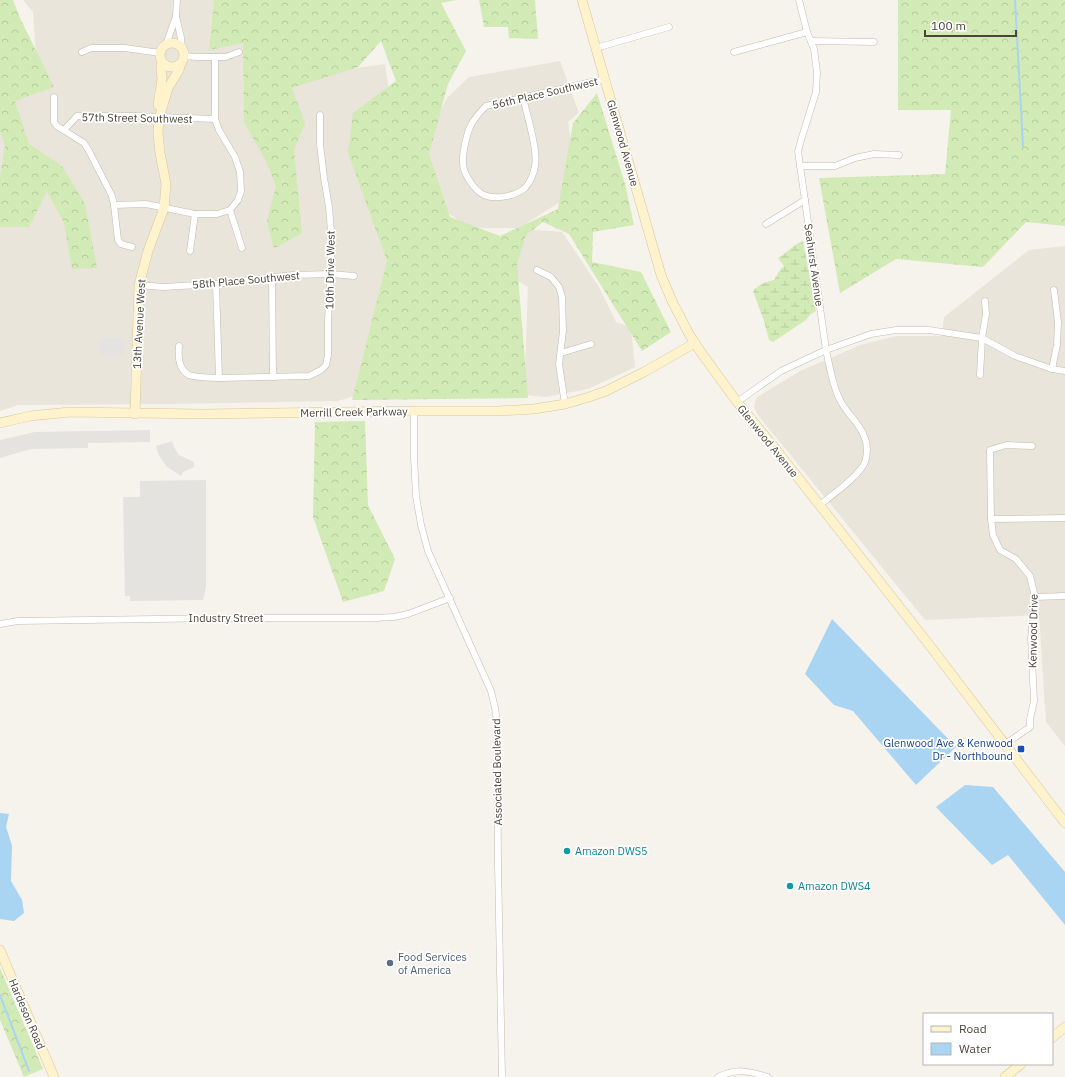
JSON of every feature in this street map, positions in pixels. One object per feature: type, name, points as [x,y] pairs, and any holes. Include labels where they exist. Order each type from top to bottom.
[{"type":"street","name":"13th Avenue West","points":[[134,414],[139,285],[148,251],[164,208],[166,184],[160,153],[158,133],[159,118],[168,88],[179,70],[182,56],[181,38],[176,16],[177,0]]},
{"type":"street","name":"Glenwood Avenue","points":[[582,0],[661,275],[672,301],[695,343],[737,402],[774,446],[927,642],[1004,745],[1065,823]]},
{"type":"street","name":"Seahurst Avenue","points":[[799,0],[814,49],[818,72],[815,94],[798,151],[826,350],[837,394],[865,436],[867,453],[864,465],[850,481],[820,505]]},
{"type":"street","name":"13th Avenue West","points":[[159,118],[157,109],[162,79],[162,53],[176,16]]},
{"type":"street","points":[[596,48],[669,27]]},
{"type":"street","points":[[734,52],[808,32]]},
{"type":"street","points":[[811,42],[874,42]]},
{"type":"street","points":[[171,43],[180,47],[182,56],[177,66],[172,67],[166,66],[162,53],[171,43]]},
{"type":"street","points":[[82,52],[91,48],[125,48],[162,53]]},
{"type":"street","points":[[182,56],[226,57],[240,52]]},
{"type":"street","points":[[114,205],[146,204],[194,214],[217,214],[230,210],[238,200],[241,191],[240,172],[236,157],[219,130],[215,120],[215,57]]},
{"type":"street","name":"56th Place Southwest","points":[[523,98],[536,155],[532,178],[525,188],[517,193],[505,197],[484,195],[474,187],[468,179],[462,164],[465,143],[470,126],[476,116],[486,106],[605,79]]},
{"type":"street","points":[[54,97],[54,122],[84,143],[89,151],[112,196],[118,240],[121,244],[132,247]]},
{"type":"street","name":"10th Drive West","points":[[273,377],[309,376],[317,373],[326,365],[328,355],[328,321],[332,243],[329,208],[320,144],[320,115]]},
{"type":"street","name":"57th Street Southwest","points":[[64,130],[77,116],[133,116],[215,120]]},
{"type":"street","points":[[800,166],[835,166],[856,158],[874,154],[899,154]]},
{"type":"street","points":[[766,224],[805,200]]},
{"type":"street","points":[[230,210],[242,248]]},
{"type":"street","points":[[190,251],[194,214]]},
{"type":"street","points":[[537,270],[551,278],[559,287],[562,297],[563,331],[559,364],[565,404]]},
{"type":"street","name":"58th Place Southwest","points":[[139,285],[163,287],[216,284],[272,277],[331,274],[354,276]]},
{"type":"street","points":[[179,346],[179,362],[189,375],[219,378],[273,377],[272,277]]},
{"type":"street","points":[[216,284],[219,378]]},
{"type":"street","points":[[1052,369],[1057,345],[1058,322],[1054,290]]},
{"type":"street","points":[[980,375],[982,338],[986,314],[985,301]]},
{"type":"street","points":[[737,402],[781,371],[826,350],[871,334],[896,330],[929,330],[982,338],[1014,356],[1052,369],[1065,371]]},
{"type":"street","name":"Merrill Creek Parkway","points":[[0,422],[49,413],[70,412],[202,414],[414,411],[498,412],[534,409],[565,404],[606,391],[644,372],[695,343]]},
{"type":"street","points":[[561,352],[591,344]]},
{"type":"street","name":"Associated Boulevard","points":[[414,411],[416,496],[421,525],[428,551],[491,691],[497,722],[502,1077]]},
{"type":"street","name":"Kenwood Drive","points":[[1004,745],[1030,727],[1030,719],[1034,701],[1031,638],[1036,597],[1030,576],[1016,559],[1000,550],[993,535],[991,520],[990,450],[1006,445],[1032,446]]},
{"type":"street","points":[[991,520],[1065,518]]},
{"type":"street","points":[[1036,597],[1065,596]]},
{"type":"street","name":"Industry Street","points":[[0,624],[18,621],[394,617],[408,614],[450,598]]},
{"type":"street","name":"Hardeson Road","points":[[0,950],[54,1077]]},
{"type":"street","points":[[1053,1037],[1065,1027]]},
{"type":"street","points":[[1006,1077],[1020,1065]]},
{"type":"street","points":[[718,1077],[739,1070],[768,1077]]},
{"type":"shaded area","points":[[23,0],[219,0],[257,35],[289,77],[385,64],[390,98],[396,264],[364,393],[338,401],[18,405],[0,411],[0,85],[38,84],[33,12]]},
{"type":"shaded area","points":[[560,61],[579,113],[568,122],[573,153],[563,200],[519,228],[469,228],[437,205],[422,149],[447,98],[469,77]]},
{"type":"shaded area","points":[[524,229],[562,232],[599,287],[616,322],[631,327],[635,367],[588,389],[546,397],[524,395],[528,287],[511,277]]},
{"type":"shaded area","points":[[1065,246],[1065,746],[1046,722],[1039,615],[925,620],[757,414],[754,406],[756,398],[800,371],[860,345],[896,336],[942,336],[944,317],[1029,250]]},
{"type":"shaded area","points":[[100,338],[124,338],[124,355],[99,355]]},
{"type":"shaded area","points":[[150,430],[150,442],[88,443],[88,448],[31,449],[0,458],[0,440],[35,432]]},
{"type":"shaded area","points":[[172,441],[179,455],[194,462],[194,467],[183,472],[181,476],[167,467],[158,454],[156,446]]},
{"type":"shaded area","points":[[206,480],[206,587],[203,600],[130,601],[130,596],[125,596],[123,497],[140,497],[140,481]]},
{"type":"green space","points":[[0,0],[13,0],[20,18],[54,87],[15,101],[29,144],[62,166],[85,204],[97,268],[72,269],[64,223],[47,191],[29,227],[0,227],[0,176],[5,145],[0,131]]},
{"type":"green space","points":[[214,0],[456,0],[441,3],[466,51],[448,84],[429,154],[450,217],[500,236],[558,209],[573,123],[597,93],[625,184],[634,225],[593,232],[592,262],[641,272],[671,332],[642,351],[569,234],[543,222],[526,235],[517,264],[528,398],[352,400],[387,261],[348,153],[353,113],[396,81],[381,41],[358,67],[292,88],[305,123],[294,150],[302,233],[274,249],[267,221],[276,186],[266,161],[244,122],[243,43],[209,50]]},
{"type":"green space","points":[[479,0],[535,0],[538,39],[509,38],[508,27],[484,27]]},
{"type":"green space","points":[[898,0],[1065,0],[1065,226],[1026,222],[983,267],[896,259],[840,293],[819,178],[945,174],[951,110],[898,110]]},
{"type":"green space","points":[[803,241],[816,311],[806,320],[773,342],[769,340],[753,291],[762,284],[774,280],[784,266],[778,258]]},
{"type":"green space","points":[[365,421],[368,505],[395,559],[384,591],[343,602],[313,517],[315,422]]},
{"type":"green space","points":[[0,968],[43,1069],[24,1077],[0,1020]]},
{"type":"water","points":[[832,619],[956,747],[916,785],[853,711],[834,705],[805,674]]},
{"type":"water","points":[[965,785],[993,787],[1065,872],[1065,925],[1008,855],[992,865],[936,807]]},
{"type":"water","points":[[0,813],[9,814],[6,827],[12,846],[11,881],[22,900],[24,913],[14,921],[0,919]]},
{"type":"waterway","points":[[1015,0],[1023,146]]},
{"type":"waterway","points":[[0,995],[29,1071]]},
{"type":"place","name":"Glenwood Ave & Kenwood Dr - Northbound","points":[[1021,749]]},
{"type":"place","name":"Amazon DWS5","points":[[567,851]]},
{"type":"place","name":"Amazon DWS4","points":[[790,886]]},
{"type":"place","name":"Food Services of America","points":[[390,963]]}]
